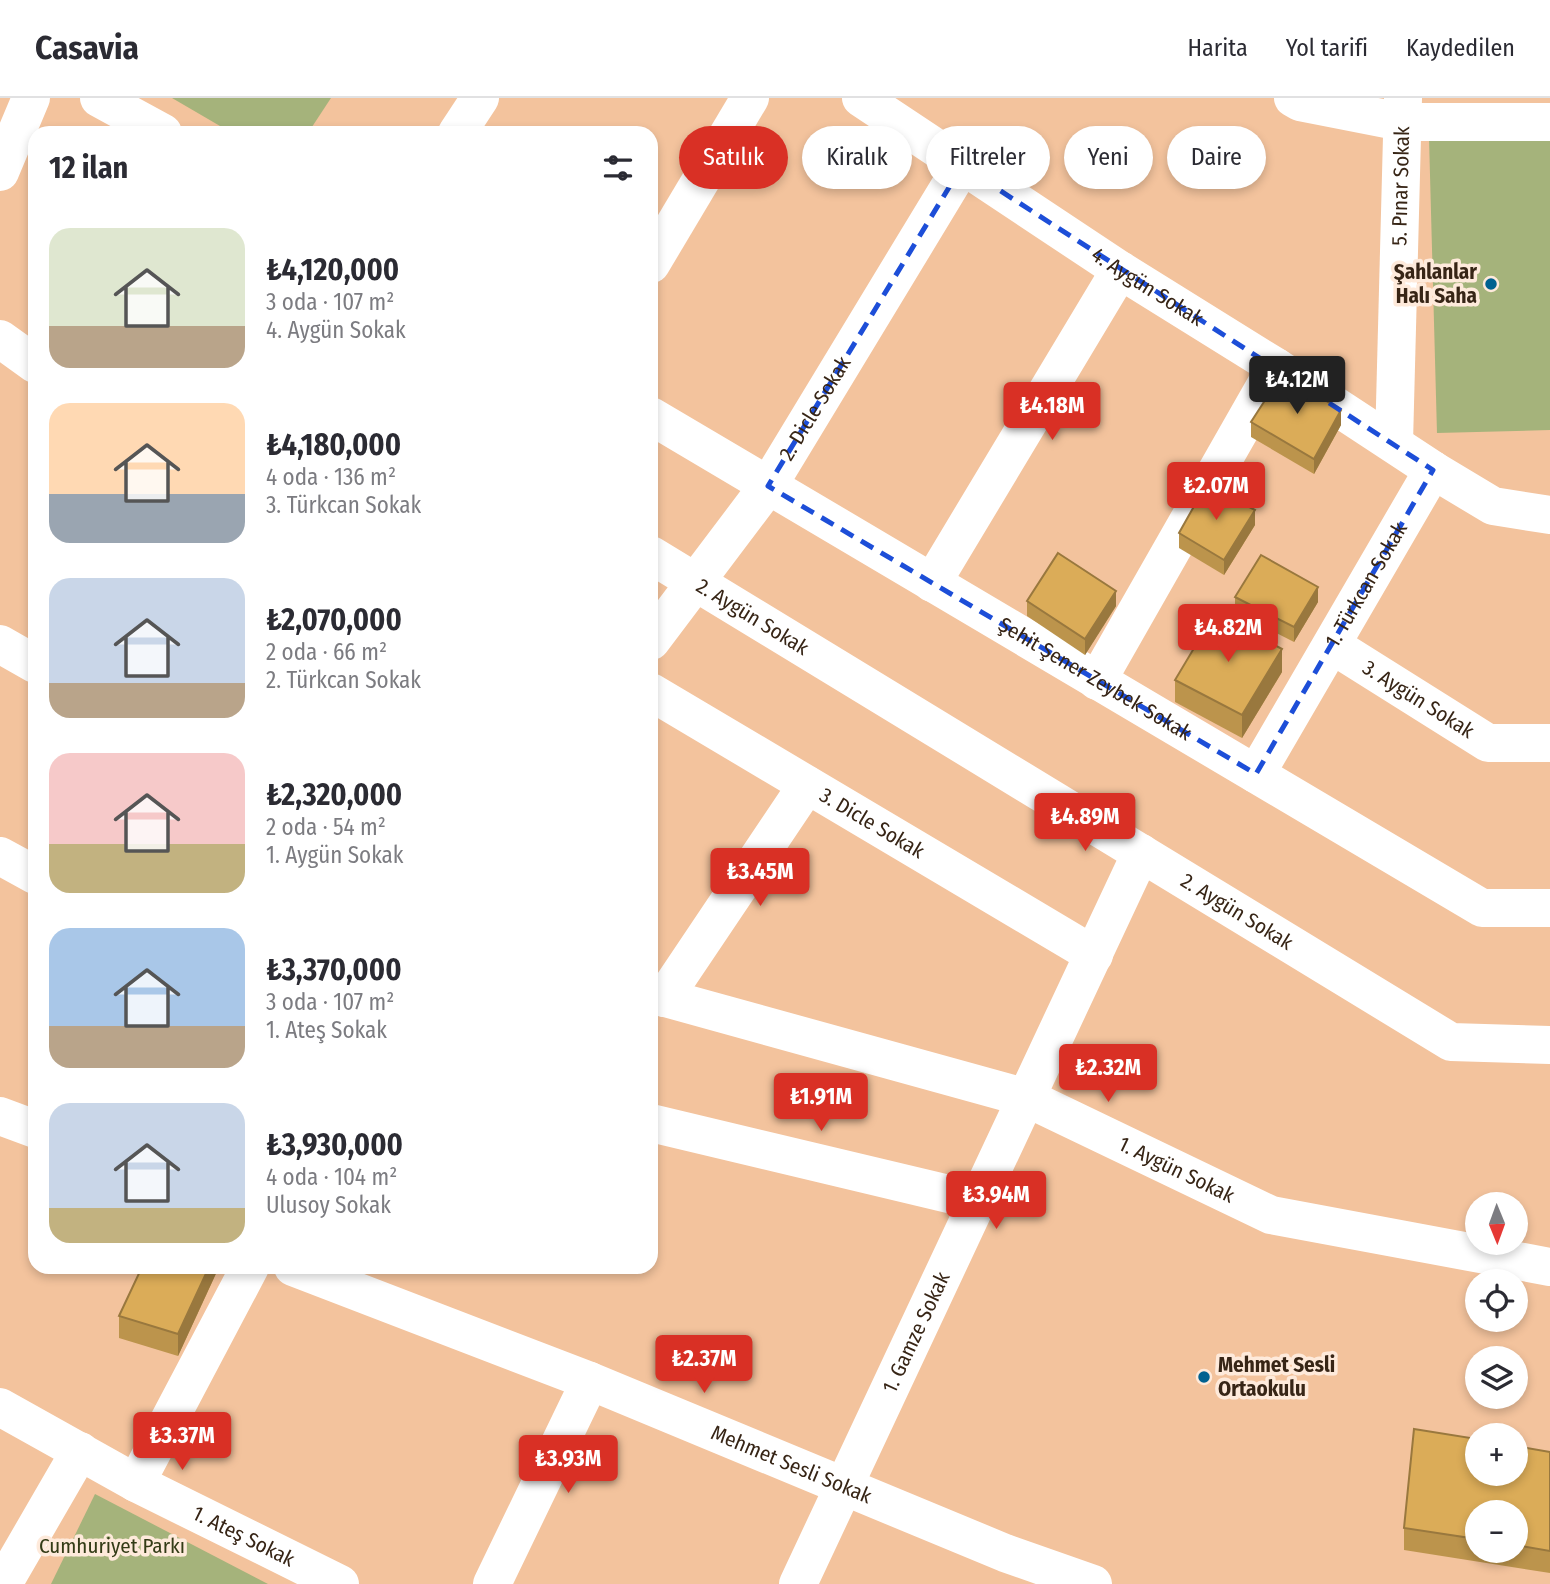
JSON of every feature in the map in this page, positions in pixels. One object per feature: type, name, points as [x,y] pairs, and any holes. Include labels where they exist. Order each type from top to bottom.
[{"type":"street","points":[[0,172],[31,98]]},
{"type":"street","points":[[99,98],[150,126]]},
{"type":"street","points":[[462,126],[480,98]]},
{"type":"street","points":[[658,252],[750,98]]},
{"type":"street","name":"4. Aygün Sokak","points":[[861,98],[926,142]]},
{"type":"street","points":[[1293,98],[1300,102],[1550,122]]},
{"type":"street","name":"5. Pınar Sokak","points":[[1394,443],[1403,110]]},
{"type":"street","name":"2. Dicle Sokak","points":[[658,632],[768,486],[948,189]]},
{"type":"street","name":"4. Aygün Sokak","points":[[997,189],[1493,506],[1550,515]]},
{"type":"street","points":[[932,583],[1120,270]]},
{"type":"street","points":[[0,340],[28,359]]},
{"type":"street","points":[[1097,681],[1276,367]]},
{"type":"street","name":"Şehit Şener Zeybek Sokak","points":[[658,420],[1482,908],[1550,908]]},
{"type":"street","name":"1. Türkcan Sokak","points":[[1256,774],[1433,470]]},
{"type":"street","name":"2. Aygün Sokak","points":[[658,559],[1451,1042],[1550,1045]]},
{"type":"street","points":[[0,644],[28,660]]},
{"type":"street","name":"3. Aygün Sokak","points":[[1332,645],[1488,743],[1550,743]]},
{"type":"street","name":"3. Dicle Sokak","points":[[658,696],[1094,955]]},
{"type":"street","points":[[658,996],[807,785]]},
{"type":"street","name":"1. Gamze Sokak","points":[[798,1584],[1141,853]]},
{"type":"street","points":[[0,856],[28,872]]},
{"type":"street","name":"1. Aygün Sokak","points":[[658,996],[1027,1098],[1271,1214],[1550,1267]]},
{"type":"street","points":[[0,1116],[28,1126]]},
{"type":"street","points":[[658,1125],[978,1201]]},
{"type":"street","points":[[136,1482],[246,1274]]},
{"type":"street","name":"Mehmet Sesli Sokak","points":[[311,1274],[590,1381],[845,1485],[999,1569],[1093,1584]]},
{"type":"street","points":[[492,1584],[590,1381]]},
{"type":"street","name":"1. Ateş Sokak","points":[[0,1407],[136,1482],[340,1584]]},
{"type":"street","points":[[3,1584],[10,1547],[80,1451]]},
{"type":"highlighted area","points":[[962,166],[1433,470],[1256,774],[768,486]]},
{"type":"green space","points":[[172,98],[331,98],[313,126],[220,126]]},
{"type":"green space","name":"Şahlanlar Halı Saha","points":[[1550,135],[1550,430],[1437,433],[1429,138]]},
{"type":"green space","name":"Cumhuriyet Parkı","points":[[95,1494],[268,1584],[51,1584]]},
{"type":"building","points":[[1282,374],[1341,410],[1314,459],[1251,422]]},
{"type":"building","points":[[1206,485],[1255,510],[1224,560],[1179,533]]},
{"type":"building","points":[[1058,553],[1116,591],[1085,639],[1027,601]]},
{"type":"building","points":[[1261,555],[1318,587],[1294,627],[1235,597]]},
{"type":"building","points":[[1215,613],[1282,649],[1242,715],[1175,680]]},
{"type":"building","points":[[139,1274],[206,1274],[178,1334],[119,1316]]},
{"type":"building","points":[[1414,1429],[1465,1437],[1465,1486],[1528,1486],[1528,1448],[1550,1452],[1550,1551],[1528,1547],[1528,1500],[1465,1500],[1465,1537],[1404,1528]]},
{"type":"place","name":"Şahlanlar Halı Saha","points":[[1491,284]]},
{"type":"place","name":"Mehmet Sesli Ortaokulu","points":[[1204,1377]]}]
